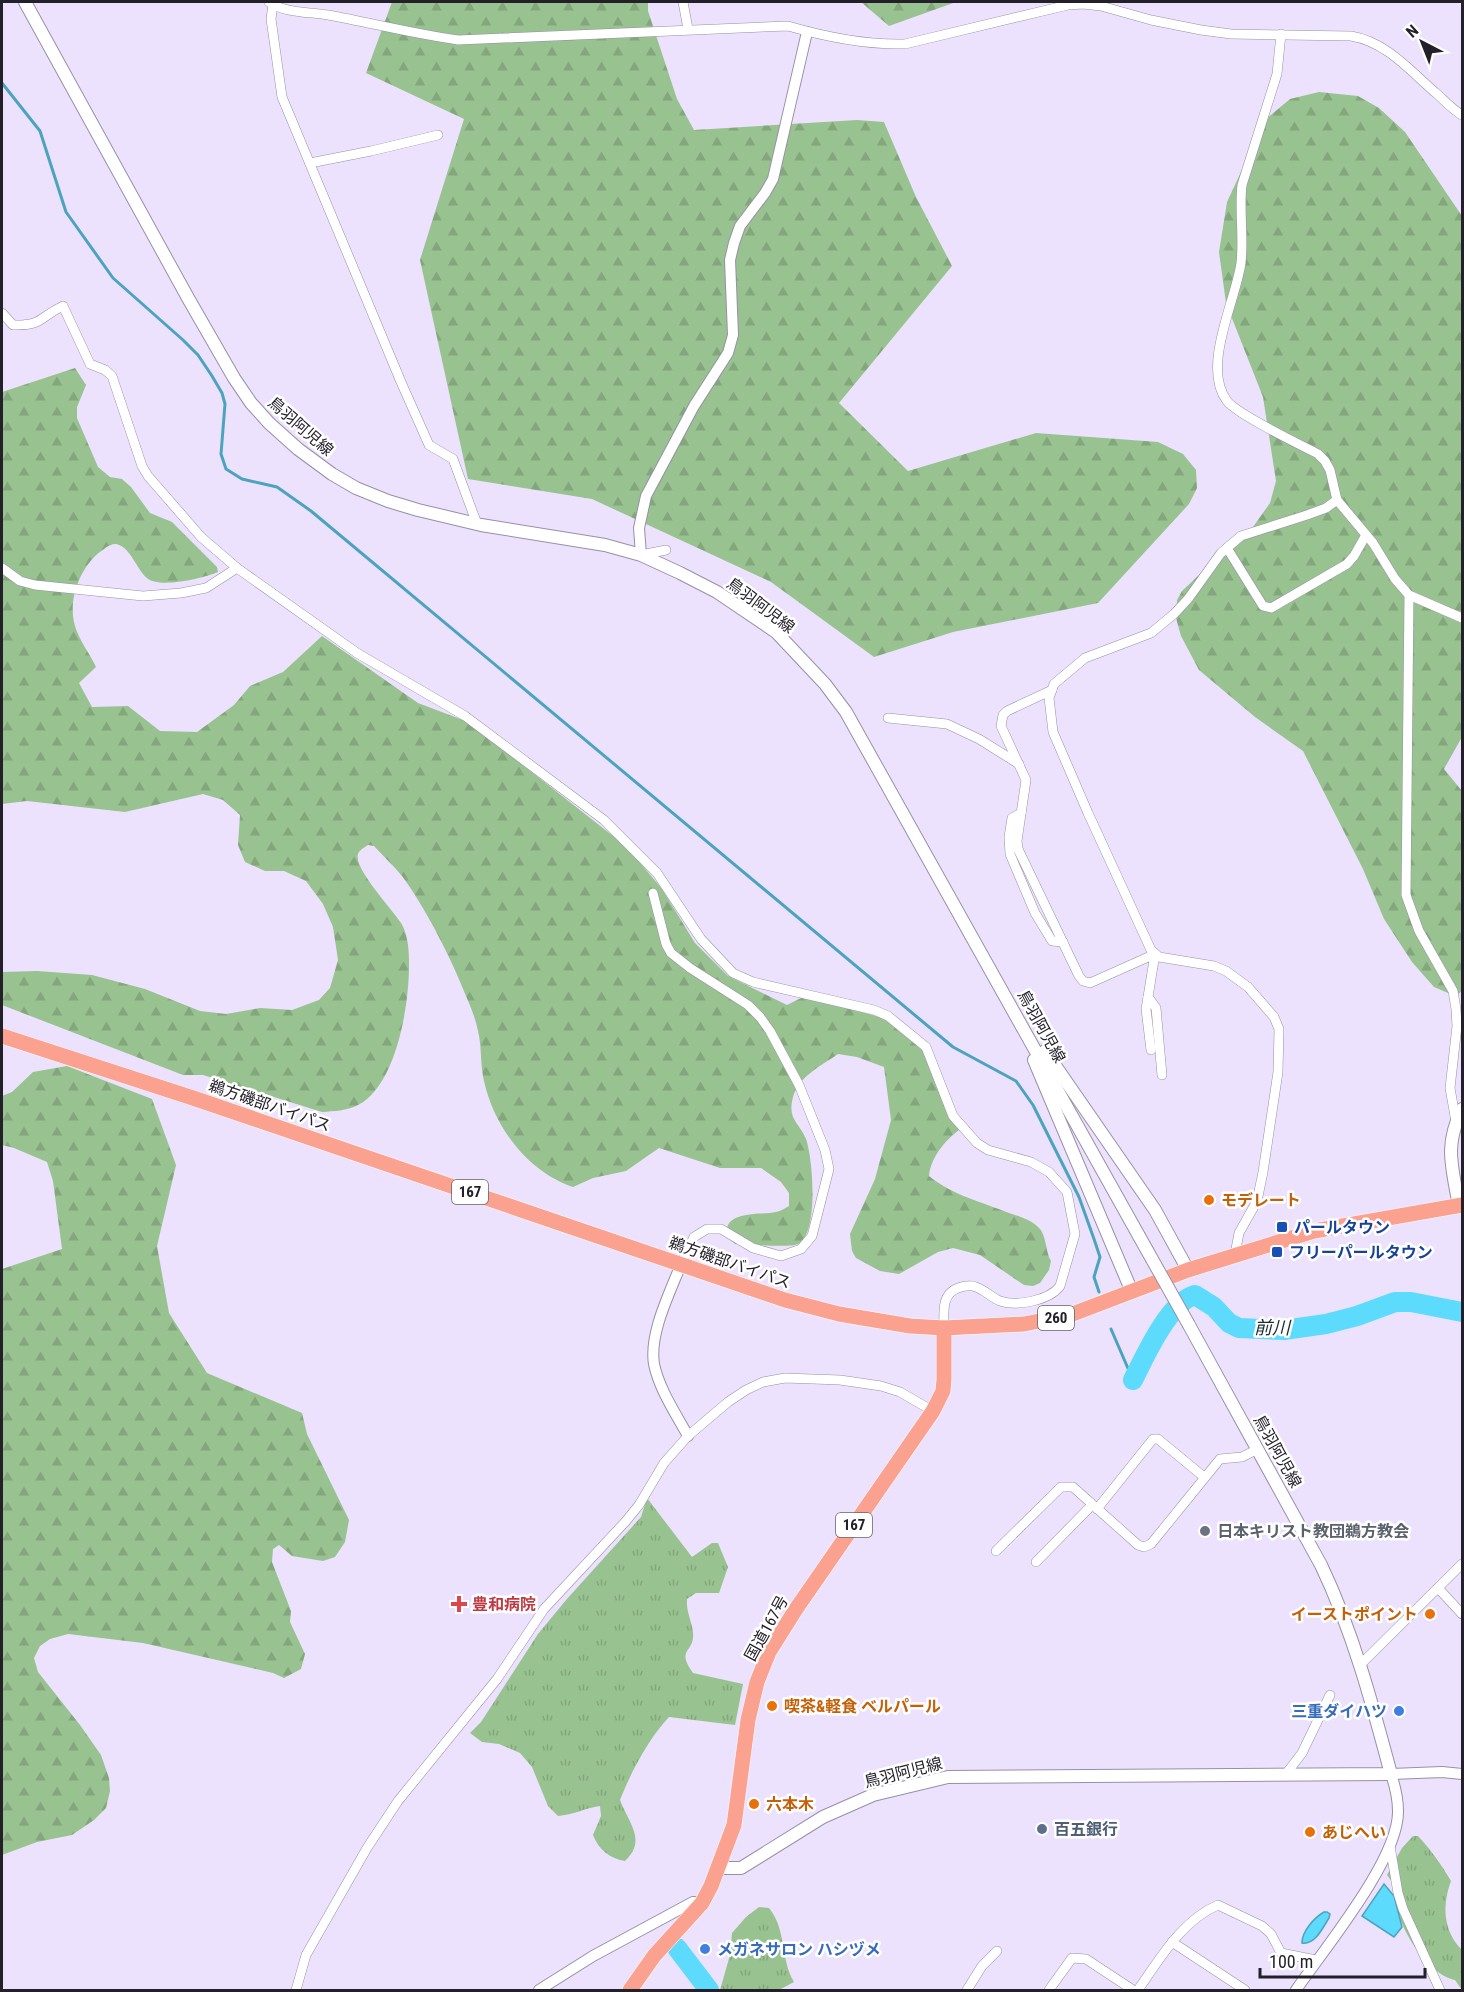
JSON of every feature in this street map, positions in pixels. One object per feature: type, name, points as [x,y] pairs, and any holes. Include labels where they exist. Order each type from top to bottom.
[{"type":"highway","name":"鵜方磯部バイパス","points":[[2,1036],[193,1098],[785,1300],[875,1321],[944,1328],[1024,1324],[1070,1315],[1188,1270],[1314,1231],[1461,1205]]},
{"type":"highway","name":"国道167号","points":[[630,1990],[654,1956],[702,1903],[734,1824],[747,1727],[757,1682],[769,1652],[795,1609],[933,1411],[944,1385],[944,1328]]},
{"type":"main road","name":"鳥羽阿児線","points":[[25,2],[234,378],[251,403],[269,423],[298,449],[356,488],[388,501],[477,524],[565,537],[641,555],[717,592],[776,632],[825,684],[846,712],[1009,1001],[1330,1583],[1361,1664],[1391,1774],[948,1777],[873,1795],[849,1804],[798,1831],[741,1868],[718,1868]]},
{"type":"main road","points":[[1009,1001],[1155,1210],[1188,1270]]},
{"type":"main road","points":[[1009,1001],[1132,1292]]},
{"type":"main road","points":[[1461,1205],[1450,1154],[1451,1138],[1462,1109]]},
{"type":"street","points":[[683,2],[688,29]]},
{"type":"street","points":[[477,524],[453,459],[429,445],[396,371],[280,89],[271,3],[458,40],[788,26],[807,32],[880,45],[905,44],[1068,5],[1083,4],[1101,6],[1151,20],[1231,34],[1351,36],[1367,39],[1391,54],[1462,115]]},
{"type":"street","points":[[666,550],[641,555],[639,528],[646,496],[694,405],[728,353],[733,335],[730,260],[734,243],[740,226],[773,179],[807,32]]},
{"type":"street","points":[[1281,34],[1277,74],[1242,184],[1241,261],[1217,355],[1222,392],[1234,408],[1318,454],[1330,470],[1337,500],[1366,535],[1395,579],[1409,595],[1462,618]]},
{"type":"street","points":[[310,163],[438,135]]},
{"type":"street","points":[[2,313],[13,326],[28,326],[41,321],[63,306],[90,364],[105,370],[112,376],[142,465],[148,476],[201,537],[237,568],[357,653],[465,716],[604,820],[657,873],[701,939],[733,973],[753,982],[874,1010],[888,1016],[926,1047],[950,1112],[976,1143],[988,1150],[1031,1162],[1049,1172],[1067,1192],[1075,1234],[1060,1286],[1048,1297],[1011,1304],[992,1297],[976,1286],[955,1289],[947,1296],[944,1306],[944,1328]]},
{"type":"street","points":[[1235,1254],[1239,1233],[1257,1201],[1263,1172],[1278,1072],[1279,1029],[1274,1017],[1248,987],[1226,971],[1214,966],[1159,957],[1151,950],[1053,732],[1049,698],[1054,684],[1085,658],[1151,633],[1174,614],[1195,591],[1221,553],[1241,536],[1326,508],[1337,500]]},
{"type":"street","points":[[1227,548],[1263,606],[1271,608],[1347,564],[1366,535]]},
{"type":"street","points":[[2,568],[20,581],[35,585],[143,596],[181,593],[206,588],[237,568]]},
{"type":"street","points":[[1409,595],[1406,896],[1419,931],[1453,992],[1456,1026],[1450,1088],[1456,1122]]},
{"type":"street","points":[[1052,690],[1003,715],[1001,726],[1026,780],[1017,841],[1018,849],[1079,976],[1086,982],[1090,983],[1155,954]]},
{"type":"street","points":[[888,718],[947,724],[971,735],[1021,765]]},
{"type":"street","points":[[653,893],[666,944],[672,953],[690,968],[748,1005],[770,1031],[799,1085],[825,1150],[829,1169],[812,1236],[801,1249],[781,1256],[753,1248],[721,1229],[707,1229],[694,1236],[658,1326],[653,1353],[658,1379],[688,1436]]},
{"type":"street","points":[[1151,1050],[1146,1010],[1155,954]]},
{"type":"street","points":[[1148,997],[1156,1008],[1162,1075]]},
{"type":"street","points":[[296,1990],[306,1955],[367,1848],[398,1801],[497,1679],[544,1609],[626,1521],[639,1505],[664,1463],[688,1436],[746,1390],[763,1382],[785,1378],[840,1380],[881,1386],[900,1392],[933,1411]]},
{"type":"street","points":[[1036,1562],[1094,1507],[1153,1439],[1158,1439],[1204,1477]]},
{"type":"street","points":[[996,1551],[1061,1487],[1073,1487],[1138,1545],[1144,1547],[1151,1544],[1220,1459],[1242,1457],[1258,1449]]},
{"type":"street","points":[[1361,1664],[1462,1564]]},
{"type":"street","points":[[1438,1588],[1462,1614]]},
{"type":"street","points":[[1286,1774],[1302,1753],[1330,1695]]},
{"type":"street","points":[[1296,1990],[1378,1870],[1390,1846],[1398,1812],[1397,1794],[1391,1774],[1442,1772],[1462,1774]]},
{"type":"street","points":[[1390,1846],[1403,1909],[1440,1990]]},
{"type":"street","points":[[538,1990],[603,1950],[693,1902],[702,1903]]},
{"type":"street","points":[[1138,1990],[1172,1942],[1206,1910],[1218,1905],[1262,1926],[1271,1934],[1281,1953],[1316,1960]]},
{"type":"street","points":[[1172,1942],[1245,1990]]},
{"type":"street","points":[[967,1990],[982,1966],[997,1951]]},
{"type":"street","points":[[1049,1990],[1072,1958],[1086,1959],[1133,1990]]},
{"type":"green space","points":[[392,2],[648,2],[648,11],[677,99],[694,130],[857,120],[884,122],[916,197],[952,266],[839,403],[908,471],[1036,433],[1158,442],[1183,454],[1196,470],[1197,488],[1189,504],[1098,603],[953,632],[874,657],[771,582],[592,499],[468,479],[420,260],[464,119],[366,73]]},
{"type":"green space","points":[[861,2],[956,2],[889,26]]},
{"type":"green space","points":[[1319,92],[1358,96],[1379,108],[1405,132],[1462,216],[1462,737],[1444,769],[1462,791],[1462,991],[1455,996],[1434,987],[1412,962],[1384,919],[1363,869],[1303,751],[1255,717],[1199,670],[1181,636],[1176,618],[1177,600],[1182,591],[1229,553],[1253,527],[1270,503],[1276,481],[1263,397],[1226,303],[1219,252],[1227,202],[1265,120],[1290,99]]},
{"type":"green space","points":[[75,368],[86,385],[77,407],[77,418],[98,467],[110,477],[122,479],[131,487],[150,513],[172,522],[217,567],[218,572],[193,579],[161,583],[147,578],[126,549],[121,546],[110,545],[96,556],[78,583],[73,605],[75,626],[96,667],[79,683],[92,707],[128,706],[160,731],[197,732],[234,705],[250,686],[283,672],[322,636],[418,703],[468,722],[627,847],[662,889],[695,943],[728,976],[787,1005],[805,996],[883,1018],[923,1050],[963,1127],[941,1148],[933,1161],[929,1176],[957,1193],[1024,1218],[1038,1227],[1043,1234],[1051,1261],[1049,1270],[1040,1283],[1033,1286],[1024,1285],[980,1255],[953,1248],[938,1252],[899,1274],[880,1271],[856,1258],[852,1251],[850,1234],[875,1179],[891,1120],[884,1067],[857,1057],[838,1054],[805,1077],[793,1097],[793,1116],[809,1149],[813,1195],[809,1226],[805,1237],[798,1244],[778,1246],[735,1244],[727,1235],[730,1223],[741,1216],[776,1212],[789,1206],[789,1193],[781,1182],[761,1168],[720,1168],[659,1148],[626,1171],[593,1178],[573,1187],[542,1171],[515,1146],[496,1115],[484,1081],[475,1019],[442,943],[402,876],[374,846],[368,845],[361,850],[358,860],[367,879],[404,928],[408,945],[408,985],[401,1033],[394,1056],[384,1077],[372,1094],[354,1107],[322,1112],[203,1075],[183,1075],[2,1005],[2,972],[37,971],[92,975],[145,989],[200,1011],[226,1014],[260,1008],[292,1010],[319,1000],[330,988],[338,960],[333,927],[323,904],[306,881],[284,871],[265,871],[245,862],[238,845],[240,815],[223,800],[203,794],[125,812],[27,801],[2,804],[2,392]]},
{"type":"green space","points":[[67,1066],[152,1099],[176,1165],[157,1246],[169,1313],[207,1373],[302,1413],[307,1434],[349,1520],[345,1542],[335,1557],[323,1561],[292,1556],[279,1545],[273,1549],[272,1562],[291,1611],[290,1622],[305,1654],[301,1669],[284,1678],[273,1673],[143,1643],[68,1634],[50,1639],[40,1646],[34,1658],[38,1672],[101,1755],[109,1778],[110,1791],[106,1808],[94,1820],[72,1835],[37,1842],[2,1855],[2,1269],[62,1249],[53,1181],[47,1162],[2,1145],[2,1096],[12,1092],[33,1072]]},
{"type":"green space","points":[[647,1498],[692,1557],[712,1543],[718,1543],[728,1567],[719,1593],[696,1593],[687,1599],[693,1639],[686,1659],[693,1673],[743,1684],[735,1725],[669,1717],[648,1745],[620,1800],[635,1839],[635,1846],[625,1861],[605,1853],[593,1835],[601,1816],[600,1806],[558,1816],[548,1806],[532,1767],[520,1753],[499,1744],[482,1742],[470,1733],[481,1722],[538,1634],[641,1517]]},
{"type":"green space","points":[[1413,1836],[1418,1836],[1451,1881],[1446,1899],[1446,1917],[1451,1935],[1462,1950],[1462,1990],[1455,1980],[1444,1976],[1422,1956],[1404,1928],[1398,1913],[1396,1887],[1387,1875],[1402,1848]]},
{"type":"green space","points":[[759,1907],[769,1908],[775,1917],[794,1982],[779,1990],[720,1990],[730,1955],[732,1933],[746,1917]]},
{"type":"water","points":[[1384,1884],[1394,1896],[1402,1927],[1394,1937],[1362,1916]]},
{"type":"water","points":[[1324,1912],[1330,1914],[1321,1931],[1311,1941],[1302,1943],[1309,1925]]},
{"type":"waterway","points":[[2,83],[40,131],[66,212],[113,278],[198,355],[222,393],[225,404],[221,454],[226,469],[242,479],[277,487],[311,511],[953,1047],[1016,1081],[1033,1105],[1079,1197],[1100,1257],[1094,1277],[1099,1292]]},
{"type":"waterway","name":"前川","points":[[1133,1380],[1151,1344],[1167,1319],[1185,1300],[1195,1295],[1214,1307],[1229,1323],[1239,1328],[1284,1330],[1326,1324],[1395,1302],[1411,1302],[1462,1312]]},
{"type":"waterway","points":[[1111,1329],[1133,1380]]},
{"type":"waterway","name":"前川","points":[[677,1948],[709,1990]]},
{"type":"place","name":"モデレート","points":[[1209,1200]]},
{"type":"place","name":"パールタウン","points":[[1282,1227]]},
{"type":"place","name":"フリーパールタウン","points":[[1277,1252]]},
{"type":"place","name":"日本キリスト教団鵜方教会","points":[[1205,1531]]},
{"type":"place","name":"豊和病院","points":[[459,1604]]},
{"type":"place","name":"イーストポイント","points":[[1430,1614]]},
{"type":"place","name":"喫茶&軽食 ベルパール","points":[[772,1706]]},
{"type":"place","name":"三重ダイハツ","points":[[1399,1711]]},
{"type":"place","name":"六本木","points":[[754,1804]]},
{"type":"place","name":"百五銀行","points":[[1042,1829]]},
{"type":"place","name":"あじへい","points":[[1310,1832]]},
{"type":"place","name":"メガネサロン ハシヅメ","points":[[705,1949]]}]
